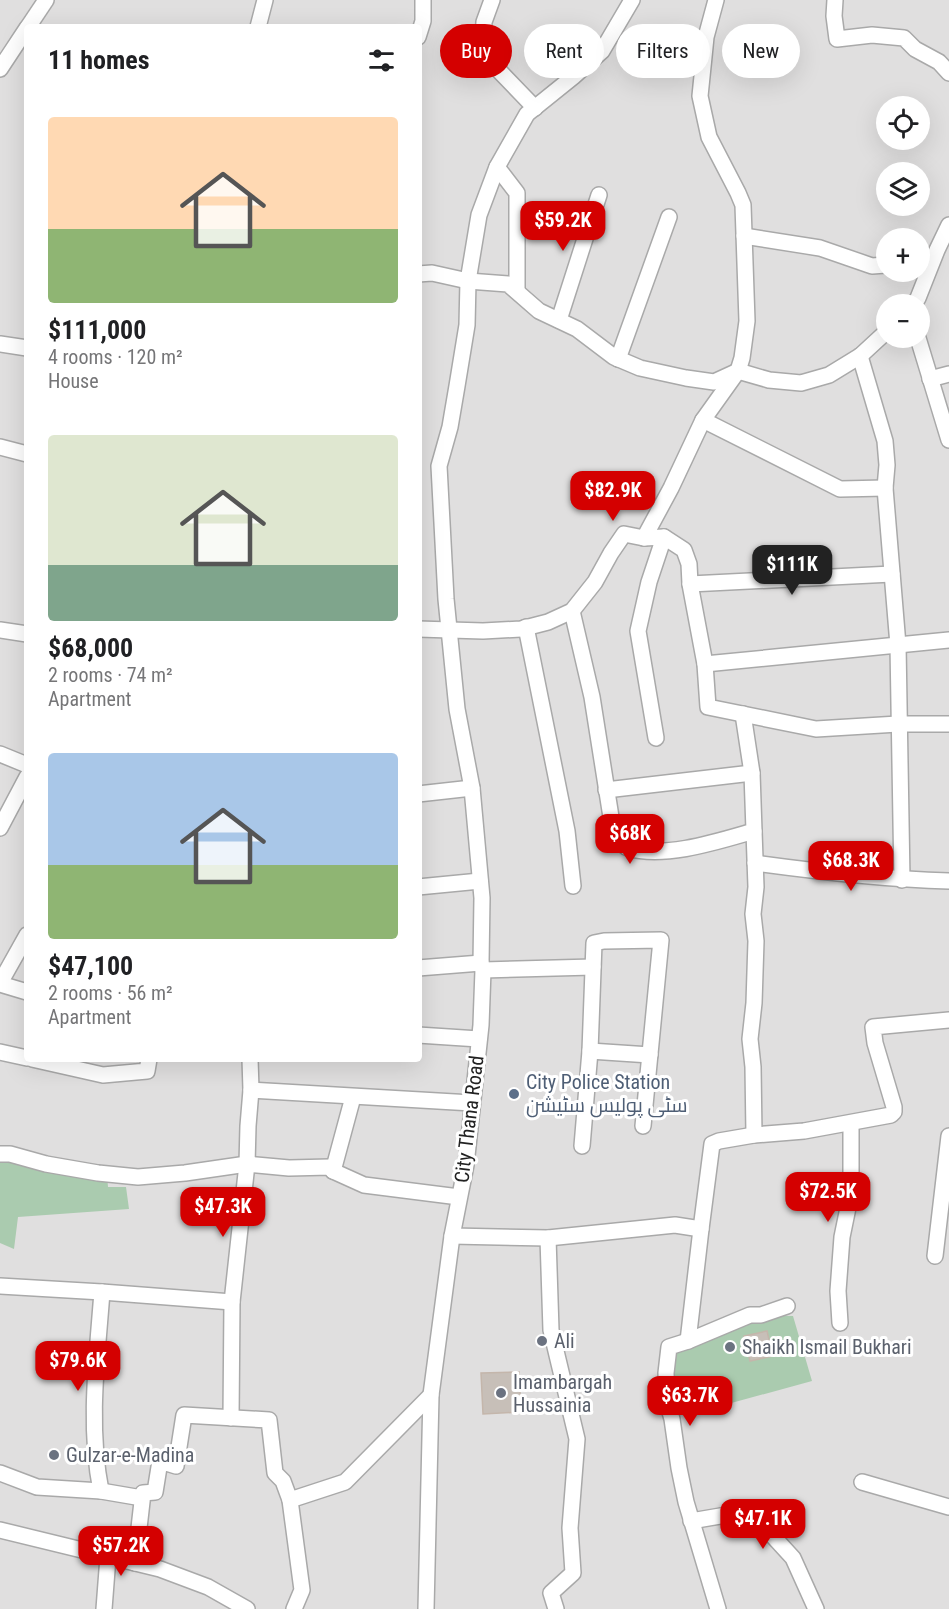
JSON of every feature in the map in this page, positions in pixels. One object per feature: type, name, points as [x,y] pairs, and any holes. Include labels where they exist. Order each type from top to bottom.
[{"type":"street","points":[[30,24],[46,0]]},
{"type":"street","points":[[259,24],[266,0]]},
{"type":"street","points":[[266,0],[267,24]]},
{"type":"street","points":[[422,24],[423,0]]},
{"type":"street","points":[[492,0],[484,22],[482,53],[535,108]]},
{"type":"street","name":"City Thana Road","points":[[426,1609],[431,1395],[452,1236],[466,1165],[481,1025],[482,967],[482,898],[472,788],[457,709],[449,630],[439,466],[450,428],[467,325],[468,281],[479,215],[497,167],[527,114],[602,51],[632,0]]},
{"type":"street","points":[[644,538],[703,420],[738,371],[747,321],[743,205],[709,137],[700,96],[706,37],[716,0]]},
{"type":"street","points":[[835,0],[834,16],[837,39],[872,35],[904,38],[915,49],[939,62],[949,73]]},
{"type":"street","points":[[0,69],[24,33]]},
{"type":"street","points":[[497,167],[517,193],[517,291]]},
{"type":"street","points":[[559,320],[599,195]]},
{"type":"street","points":[[618,360],[669,217]]},
{"type":"street","points":[[930,260],[943,248],[949,225]]},
{"type":"street","points":[[744,236],[820,248],[876,266]]},
{"type":"street","points":[[422,274],[432,273],[468,281],[508,284],[539,310],[578,329],[618,360],[640,368],[686,378],[714,382],[738,371],[769,380],[801,383],[829,375],[860,356],[876,341]]},
{"type":"street","points":[[0,344],[24,348]]},
{"type":"street","points":[[921,348],[949,440]]},
{"type":"street","points":[[860,356],[885,441],[887,465],[885,488],[898,645],[902,880]]},
{"type":"street","points":[[930,379],[949,374]]},
{"type":"street","points":[[703,420],[840,489],[885,488]]},
{"type":"street","points":[[0,447],[24,453]]},
{"type":"street","points":[[422,629],[483,631],[521,629],[548,622],[572,611],[595,582],[624,534],[644,538],[664,537],[684,550],[689,564],[690,584],[705,664],[708,707],[816,729],[898,724],[949,724]]},
{"type":"street","points":[[656,738],[638,631],[649,582],[664,537]]},
{"type":"street","points":[[690,584],[892,574]]},
{"type":"street","points":[[572,611],[592,697],[614,836],[626,848],[670,851],[754,831]]},
{"type":"street","points":[[526,627],[567,831],[573,885]]},
{"type":"street","points":[[0,630],[24,634]]},
{"type":"street","points":[[705,664],[949,640]]},
{"type":"street","points":[[743,714],[752,773],[756,887],[753,914],[756,941],[754,1004],[750,1039],[753,1067],[754,1135]]},
{"type":"street","points":[[0,754],[24,764]]},
{"type":"street","points":[[606,790],[752,773]]},
{"type":"street","points":[[0,828],[24,783]]},
{"type":"street","points":[[422,794],[472,788]]},
{"type":"street","points":[[755,863],[902,880],[949,881]]},
{"type":"street","points":[[422,887],[480,881]]},
{"type":"street","points":[[24,940],[0,984],[24,991]]},
{"type":"street","points":[[582,1146],[590,1051],[594,943],[661,940],[643,1126]]},
{"type":"street","points":[[422,968],[593,967]]},
{"type":"street","points":[[688,1341],[712,1144],[754,1135],[804,1131],[891,1115],[894,1107],[875,1043],[873,1027],[949,1020]]},
{"type":"street","points":[[422,1035],[479,1039]]},
{"type":"street","points":[[590,1051],[650,1055]]},
{"type":"street","points":[[0,1052],[24,1057]]},
{"type":"street","points":[[45,1062],[103,1075],[147,1071],[148,1062]]},
{"type":"street","points":[[231,1418],[232,1302],[247,1164],[250,1062]]},
{"type":"street","points":[[251,1090],[472,1103]]},
{"type":"street","points":[[333,1171],[353,1097]]},
{"type":"street","points":[[840,1323],[838,1291],[842,1237],[851,1193],[851,1123]]},
{"type":"street","points":[[935,1256],[949,1136]]},
{"type":"street","points":[[0,1154],[10,1154],[46,1164],[98,1173],[138,1177],[247,1164],[330,1167],[333,1171],[364,1185],[459,1197]]},
{"type":"street","points":[[452,1236],[548,1238],[675,1225],[701,1228]]},
{"type":"street","points":[[548,1238],[551,1330],[577,1439],[570,1528],[573,1573],[551,1593],[556,1609]]},
{"type":"street","points":[[0,1286],[232,1302]]},
{"type":"street","points":[[101,1491],[94,1427],[102,1292]]},
{"type":"street","points":[[718,1609],[697,1534],[691,1521],[679,1468],[672,1419],[667,1402],[666,1373],[669,1347],[750,1315],[761,1315],[787,1306]]},
{"type":"street","points":[[290,1500],[345,1482],[431,1395]]},
{"type":"street","points":[[135,1563],[143,1492],[155,1492],[160,1461],[176,1466],[184,1414],[269,1420],[276,1473],[283,1481],[290,1500],[302,1590],[294,1609]]},
{"type":"street","points":[[0,1473],[37,1486],[101,1491],[142,1498]]},
{"type":"street","points":[[862,1482],[949,1507]]},
{"type":"street","points":[[691,1521],[738,1513],[761,1523],[793,1558],[816,1609]]},
{"type":"street","points":[[0,1530],[160,1569],[208,1587],[247,1609]]},
{"type":"street","points":[[104,1609],[108,1557]]},
{"type":"shaded area","points":[[0,0],[949,0],[949,1609],[0,1609]]},
{"type":"green space","points":[[0,1154],[107,1174],[108,1187],[126,1187],[129,1209],[18,1217],[14,1249],[0,1243]]},
{"type":"green space","points":[[750,1315],[793,1316],[812,1381],[724,1405],[722,1401],[667,1402],[669,1347]]},
{"type":"building","points":[[767,1331],[773,1356],[750,1361],[744,1336]]},
{"type":"building","name":"Imambargah Hussainia","points":[[519,1372],[521,1412],[483,1414],[481,1373]]},
{"type":"place","name":"City Police Station سٹی پولیس سٹیشن","points":[[514,1094]]},
{"type":"place","name":"Ali","points":[[542,1341]]},
{"type":"place","name":"Shaikh Ismail Bukhari","points":[[730,1347]]},
{"type":"place","name":"Imambargah Hussainia","points":[[501,1393]]},
{"type":"place","name":"Gulzar-e-Madina","points":[[54,1455]]}]
